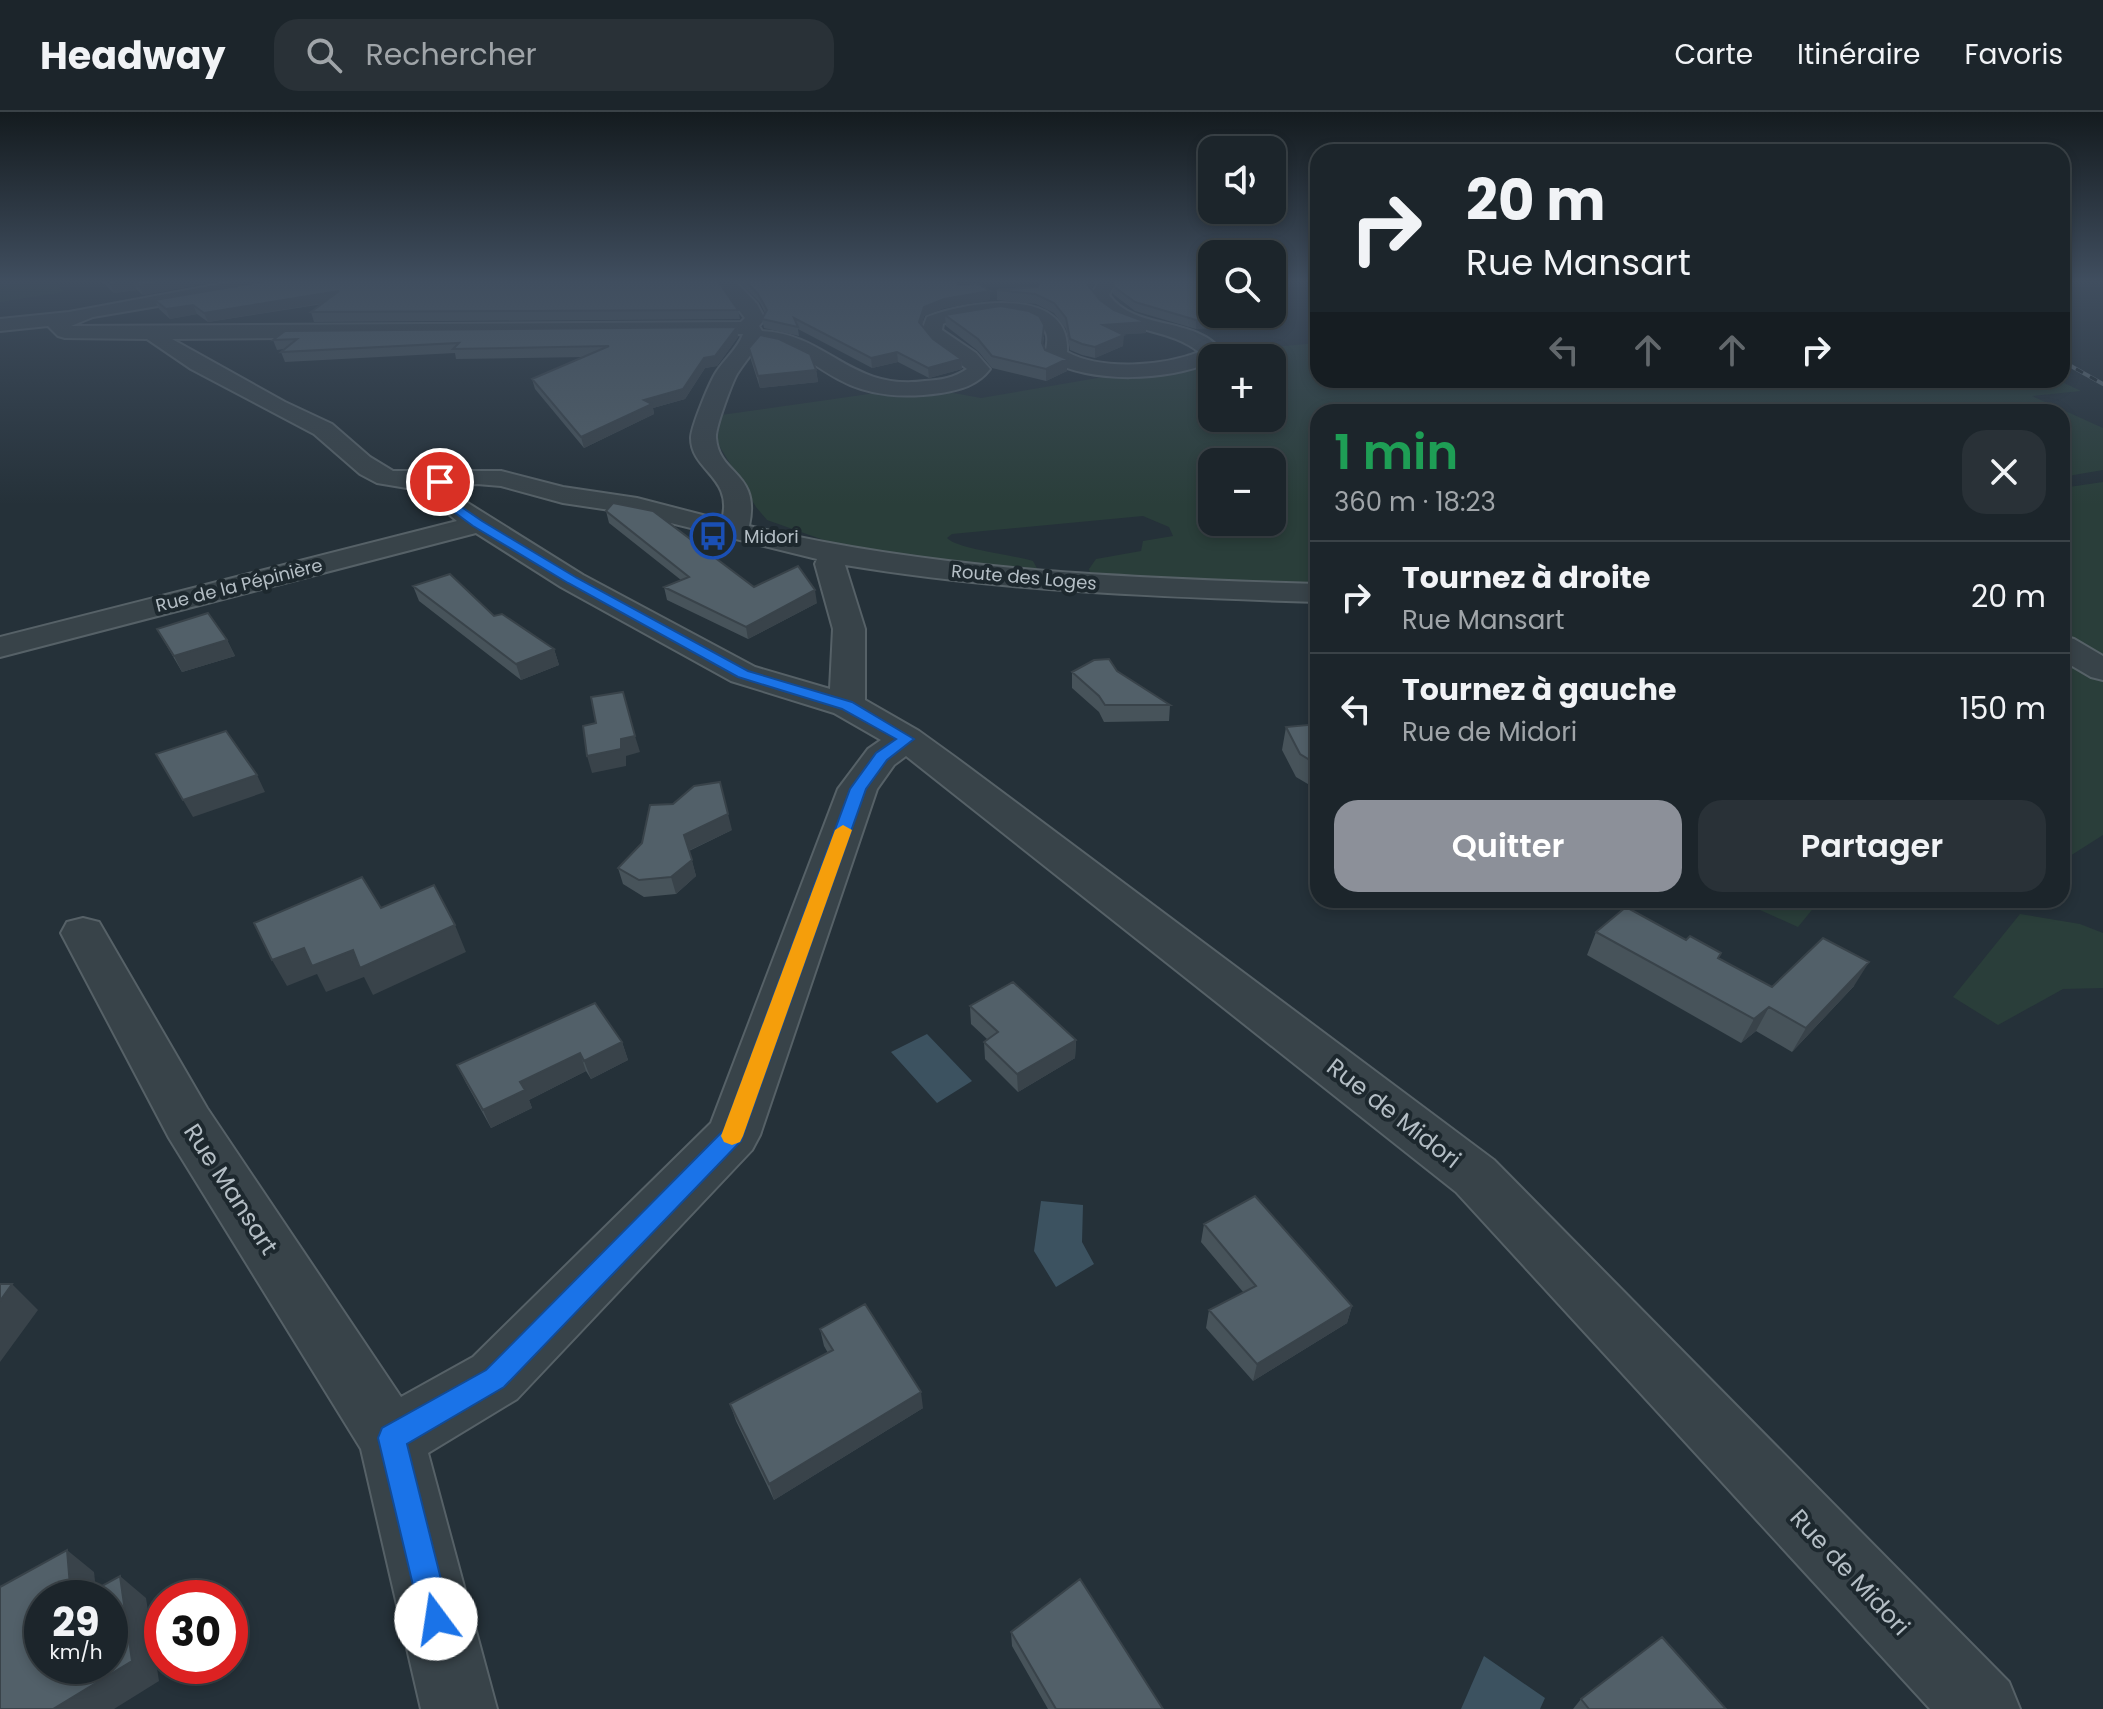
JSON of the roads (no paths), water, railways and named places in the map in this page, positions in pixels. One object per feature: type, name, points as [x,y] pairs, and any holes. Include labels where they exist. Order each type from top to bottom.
[{"type":"street","name":"Route des Loges","points":[[185,356],[331,434],[372,470],[405,480],[440,482],[488,477],[577,497],[632,505],[658,514],[834,554],[1044,581],[1310,593]]},
{"type":"street","points":[[734,530],[740,505],[738,494],[709,454],[703,437],[725,375],[736,356]]},
{"type":"street","points":[[817,356],[863,382],[878,388],[900,389],[950,385],[972,377],[979,369],[966,356]]},
{"type":"street","points":[[1057,356],[1065,363],[1087,368],[1144,367],[1189,362],[1209,356]]},
{"type":"street","name":"Rue de Midori","points":[[440,482],[438,491],[443,499],[572,581],[743,674],[847,705],[906,739],[1475,1176],[1982,1709]]},
{"type":"street","name":"Rue de la Pépinière","points":[[0,647],[478,524]]},
{"type":"street","points":[[834,554],[830,564],[849,629],[847,705]]},
{"type":"street","points":[[2070,651],[2103,670]]},
{"type":"street","points":[[391,1438],[495,1378],[733,1135],[858,789],[881,757],[906,739]]},
{"type":"street","name":"Rue Mansart","points":[[83,933],[188,1123],[391,1438],[459,1709]]},
{"type":"water","points":[[927,1034],[972,1081],[937,1103],[891,1052]]},
{"type":"water","points":[[1041,1201],[1083,1205],[1082,1242],[1094,1264],[1056,1287],[1034,1251]]},
{"type":"water","points":[[1484,1656],[1545,1698],[1540,1709],[1461,1709]]},
{"type":"railway","points":[[2070,365],[2103,384]]},
{"type":"place","name":"Midori","points":[[713,536]]}]
